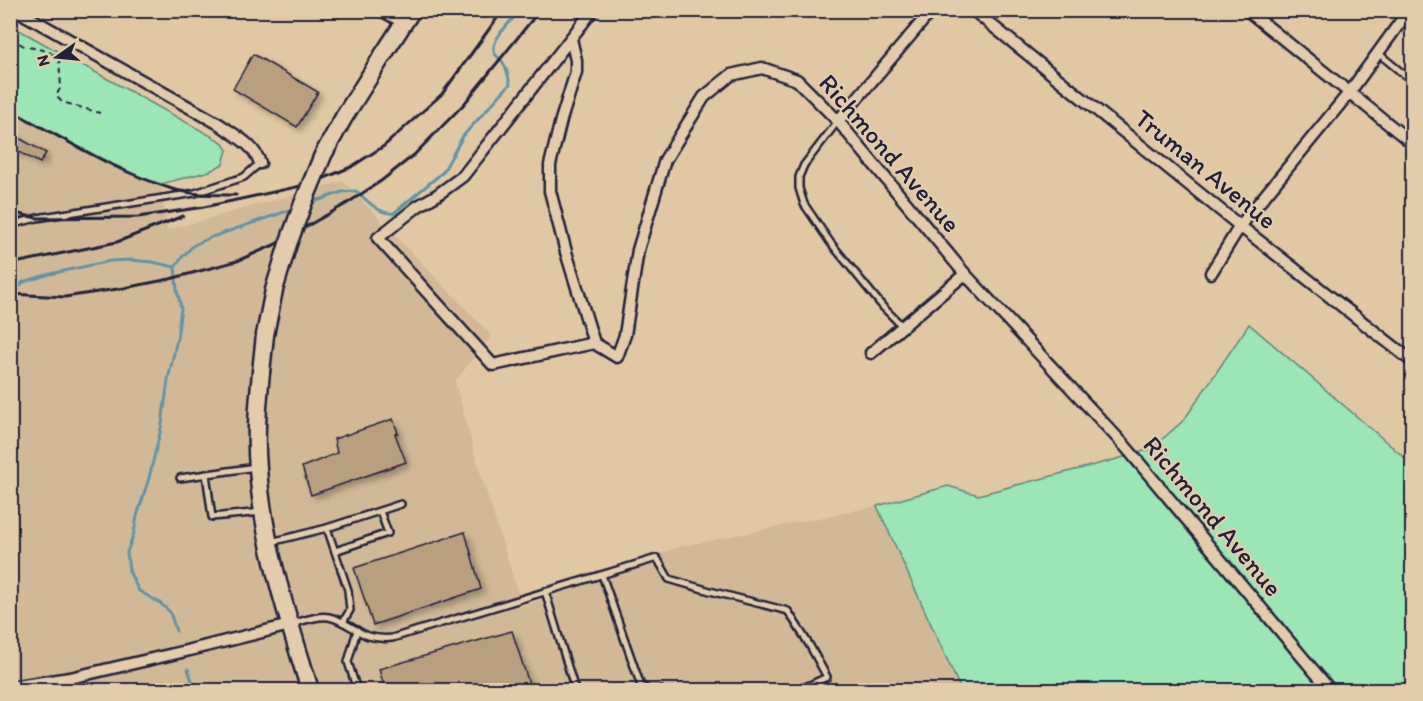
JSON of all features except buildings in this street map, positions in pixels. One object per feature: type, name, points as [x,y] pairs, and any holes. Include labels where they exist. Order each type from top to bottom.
[{"type":"main road","points":[[310,690],[273,567],[257,467],[258,409],[266,336],[274,290],[288,244],[323,155],[344,117],[408,17]]},
{"type":"street","points":[[15,10],[219,124],[249,146],[258,156],[260,163]]},
{"type":"street","points":[[381,10],[408,17]]},
{"type":"street","points":[[571,39],[576,72],[550,165],[550,191],[594,343],[493,365],[378,238],[418,206],[463,176],[593,10]]},
{"type":"street","points":[[838,121],[932,10]]},
{"type":"street","name":"Truman Avenue","points":[[973,10],[1240,226],[1413,361]]},
{"type":"street","points":[[1247,10],[1413,143]]},
{"type":"street","points":[[1211,273],[1240,226],[1349,93],[1409,10]]},
{"type":"street","name":"Richmond Avenue","points":[[594,343],[617,357],[625,335],[638,250],[665,160],[704,97],[731,75],[762,68],[797,80],[838,121],[965,274],[1125,446],[1330,690]]},
{"type":"street","points":[[871,353],[965,274]]},
{"type":"street","points":[[10,687],[70,678],[290,625]]},
{"type":"lane","points":[[1378,53],[1407,77],[1413,70]]},
{"type":"lane","points":[[838,121],[804,165],[799,177],[799,188],[804,204],[830,242],[902,326]]},
{"type":"lane","points":[[10,225],[37,218],[195,193],[244,177],[260,163]]},
{"type":"lane","points":[[180,478],[257,467]]},
{"type":"lane","points":[[206,474],[212,517],[263,511]]},
{"type":"lane","points":[[269,543],[327,528],[401,504]]},
{"type":"lane","points":[[335,551],[388,533],[380,511]]},
{"type":"lane","points":[[327,528],[348,590],[350,610],[343,622]]},
{"type":"lane","points":[[290,625],[315,618],[329,617],[368,635],[382,639],[392,638],[657,558],[669,579],[788,611],[827,677],[799,690]]},
{"type":"lane","points":[[602,575],[640,686],[649,690],[661,690]]},
{"type":"lane","points":[[545,591],[575,690]]},
{"type":"lane","points":[[357,630],[348,662],[357,690]]},
{"type":"path","points":[[10,38],[24,46],[51,53],[59,59],[61,87],[56,96],[62,102],[100,113]]},
{"type":"shaded area","points":[[10,112],[120,170],[161,184],[167,230],[343,181],[492,336],[455,381],[477,462],[522,606],[573,589],[674,548],[877,506],[961,690],[11,690]]},
{"type":"green space","points":[[10,25],[222,142],[227,150],[223,164],[210,171],[161,184],[120,170],[11,112]]},
{"type":"green space","points":[[1249,324],[1412,464],[1412,690],[961,690],[877,506],[948,486],[978,495],[1151,449],[1184,420]]},
{"type":"waterway","points":[[311,203],[342,192],[356,191],[383,212],[394,213],[443,172],[463,136],[510,84],[505,66],[495,55],[494,49],[502,30],[521,10]]},
{"type":"waterway","points":[[176,631],[170,612],[160,603],[139,591],[129,571],[127,552],[162,424],[177,339],[181,308],[175,267],[194,245],[296,208]]},
{"type":"waterway","points":[[10,298],[23,282],[110,261],[131,260],[175,267]]},
{"type":"waterway","points":[[188,669],[195,690]]},
{"type":"railway","points":[[10,212],[37,218],[138,217],[204,207],[310,184],[351,167],[384,146],[442,94],[503,10]]},
{"type":"railway","points":[[10,294],[65,297],[124,288],[170,279],[237,261],[274,245],[346,204],[381,181],[414,155],[464,104],[540,10]]},
{"type":"railway","points":[[10,110],[90,153],[151,182],[188,192],[236,195]]},
{"type":"railway","points":[[10,264],[117,242],[183,216]]}]
